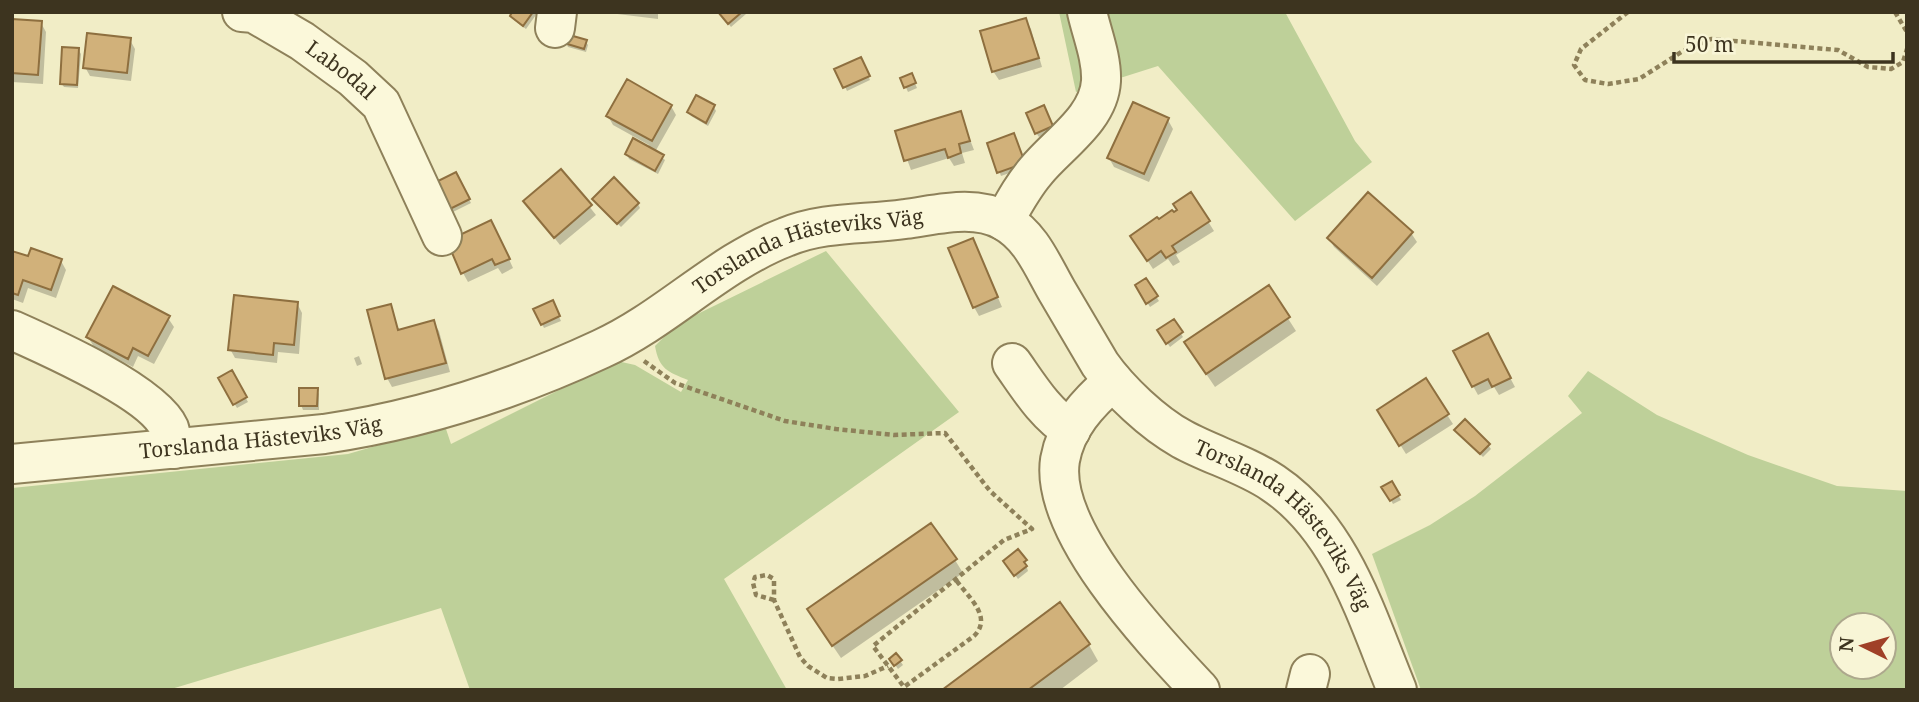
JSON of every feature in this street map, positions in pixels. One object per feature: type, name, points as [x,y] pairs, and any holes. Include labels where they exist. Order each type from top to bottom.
[{"type":"street","name":"Labodal","points":[[242,12],[254,13],[302,41],[353,78],[381,104],[442,236]]},
{"type":"street","points":[[1004,221],[1021,190],[1043,162],[1091,112],[1099,95],[1100,66],[1087,12]]},
{"type":"street","name":"Torslanda Hästeviks Väg","points":[[12,464],[374,427],[519,384],[604,348],[757,249],[812,228],[968,212],[984,213],[1004,221],[1031,244],[1093,352],[1113,381],[1134,402],[1180,438],[1272,482],[1315,522],[1334,548],[1355,589],[1397,690]]},
{"type":"street","points":[[12,330],[107,377],[152,407],[168,426],[174,449]]},
{"type":"street","points":[[1012,363],[1042,405],[1059,423],[1071,430]]},
{"type":"street","points":[[1113,381],[1077,416],[1060,461],[1060,485],[1071,518],[1099,569],[1150,636],[1200,690]]},
{"type":"path","points":[[1628,12],[1581,49],[1574,65],[1585,80],[1608,84],[1639,79],[1683,51],[1711,39],[1838,50],[1868,67],[1891,69],[1903,62],[1907,49]]},
{"type":"path","points":[[1895,12],[1907,33]]},
{"type":"path","points":[[623,337],[650,367],[675,383],[774,417],[874,434],[948,434],[978,477],[1032,529],[1004,540],[873,646],[904,687],[981,629],[981,614],[956,580]]},
{"type":"path","points":[[774,600],[756,595],[753,583],[755,577],[767,575],[774,579],[774,600],[800,657],[818,674],[827,678],[852,678],[877,673],[888,666]]},
{"type":"green space","points":[[1059,12],[1285,12],[1355,141],[1372,162],[1295,221],[1158,66],[1076,92]]},
{"type":"green space","points":[[826,251],[959,412],[724,579],[787,690],[470,690],[441,608],[168,690],[12,690],[12,488],[348,454],[445,426],[451,444],[617,361],[635,365],[681,392],[688,380],[675,375],[662,365],[655,346],[677,324]]},
{"type":"green space","points":[[1588,371],[1657,415],[1748,455],[1837,486],[1907,491],[1907,690],[1421,690],[1372,554],[1430,525],[1475,496],[1582,413],[1568,396]]},
{"type":"building","points":[[512,12],[533,12],[523,26],[510,16]]},
{"type":"building","points":[[718,12],[742,12],[728,24]]},
{"type":"building","points":[[1026,18],[1039,58],[992,72],[980,31]]},
{"type":"building","points":[[12,19],[42,21],[38,75],[12,73]]},
{"type":"building","points":[[87,33],[131,38],[127,73],[83,68]]},
{"type":"building","points":[[566,34],[587,40],[584,49],[564,43]]},
{"type":"building","points":[[62,47],[79,48],[77,85],[60,84]]},
{"type":"building","points":[[861,57],[870,76],[843,88],[834,69]]},
{"type":"building","points":[[912,73],[916,83],[904,88],[900,78]]},
{"type":"building","points":[[627,79],[672,105],[652,141],[606,116]]},
{"type":"building","points":[[696,95],[715,105],[706,123],[687,112]]},
{"type":"building","points":[[1133,102],[1169,118],[1144,174],[1107,158]]},
{"type":"building","points":[[1044,105],[1053,126],[1035,134],[1026,113]]},
{"type":"building","points":[[961,111],[970,141],[959,144],[961,153],[948,158],[945,149],[904,161],[895,131]]},
{"type":"building","points":[[1014,133],[1025,163],[997,173],[987,143]]},
{"type":"building","points":[[633,138],[664,155],[655,171],[625,154]]},
{"type":"building","points":[[561,169],[592,205],[554,238],[523,201]]},
{"type":"building","points":[[456,172],[470,199],[444,212],[430,185]]},
{"type":"building","points":[[614,177],[639,203],[617,224],[592,199]]},
{"type":"building","points":[[1191,192],[1210,221],[1172,246],[1176,252],[1166,258],[1161,251],[1147,261],[1130,236],[1157,217],[1159,219],[1172,210],[1177,210],[1173,204]]},
{"type":"building","points":[[1368,192],[1413,232],[1372,278],[1327,238]]},
{"type":"building","points":[[491,220],[510,259],[495,265],[492,259],[461,274],[447,241]]},
{"type":"building","points":[[973,238],[998,297],[973,308],[948,248]]},
{"type":"building","points":[[31,248],[62,259],[51,290],[23,280],[18,295],[12,293],[12,251],[28,256]]},
{"type":"building","points":[[1146,278],[1158,296],[1146,304],[1135,285]]},
{"type":"building","points":[[1269,285],[1290,317],[1206,374],[1184,342]]},
{"type":"building","points":[[113,286],[170,316],[148,356],[133,348],[128,359],[86,337]]},
{"type":"building","points":[[234,295],[298,302],[294,345],[274,343],[273,355],[228,350]]},
{"type":"building","points":[[553,300],[560,316],[541,325],[533,309]]},
{"type":"building","points":[[391,304],[398,330],[434,320],[446,363],[385,379],[367,310]]},
{"type":"building","points":[[1174,319],[1183,332],[1166,344],[1157,330]]},
{"type":"building","points":[[1488,333],[1511,378],[1492,387],[1488,379],[1472,387],[1453,351]]},
{"type":"building","points":[[232,370],[247,397],[233,405],[218,378]]},
{"type":"building","points":[[1426,378],[1449,414],[1399,446],[1377,410]]},
{"type":"building","points":[[299,388],[318,388],[317,406],[299,406]]},
{"type":"building","points":[[1465,419],[1490,444],[1480,454],[1454,430]]},
{"type":"building","points":[[1392,481],[1400,495],[1390,501],[1381,487]]},
{"type":"building","points":[[931,523],[957,559],[832,646],[807,609]]},
{"type":"building","points":[[1018,549],[1027,560],[1024,562],[1027,566],[1014,576],[1003,561]]},
{"type":"building","points":[[1060,602],[1090,644],[1028,690],[942,690]]},
{"type":"building","points":[[896,653],[902,660],[894,666],[889,659]]}]
